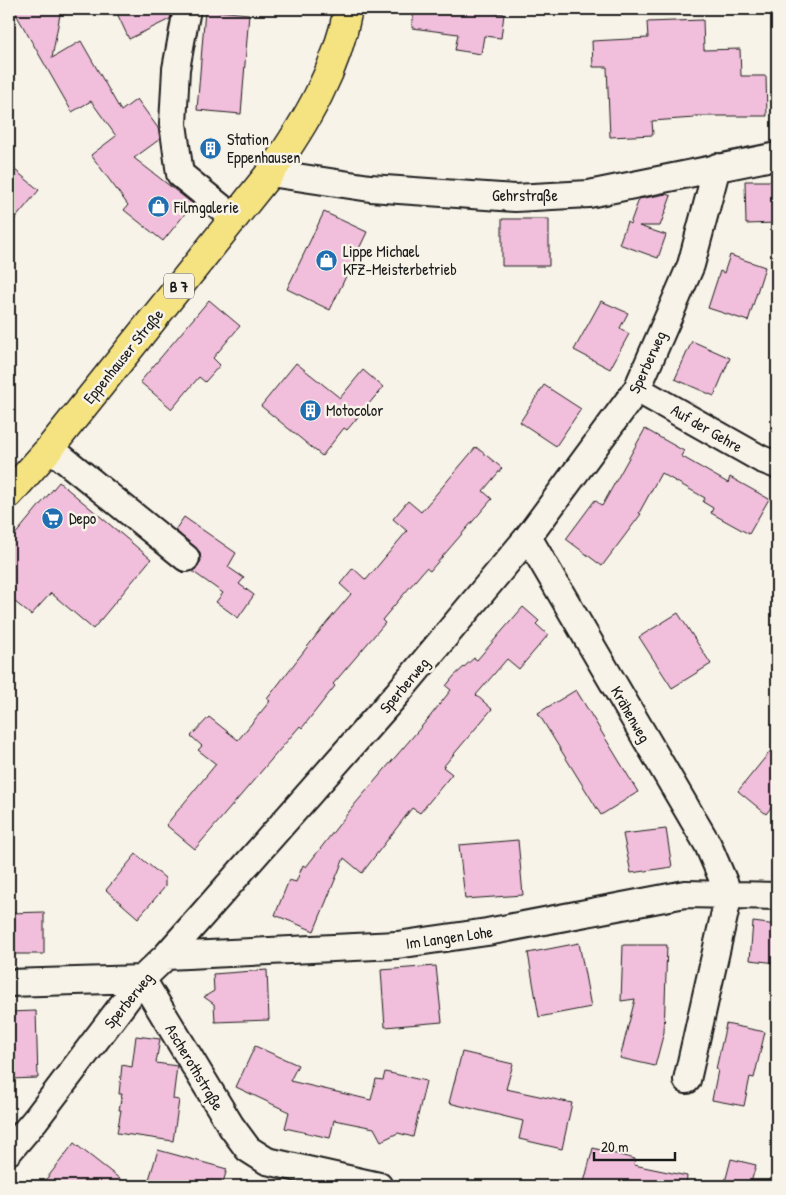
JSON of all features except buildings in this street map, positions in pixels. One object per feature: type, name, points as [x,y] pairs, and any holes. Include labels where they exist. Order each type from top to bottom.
[{"type":"main road","name":"Eppenhauser Straße","points":[[9,494],[50,448],[270,173],[296,137],[333,68],[344,32],[348,9]]},
{"type":"street","points":[[187,9],[176,69],[173,124],[180,174],[234,218]]},
{"type":"street","name":"Gehrstraße","points":[[270,173],[370,188],[515,198],[589,194],[777,156]]},
{"type":"street","name":"Sperberweg","points":[[9,1151],[36,1119],[142,978],[166,956],[397,694],[528,537],[637,389],[691,265],[717,168]]},
{"type":"street","name":"Auf der Gehre","points":[[637,389],[761,459],[777,465]]},
{"type":"street","points":[[50,448],[177,551]]},
{"type":"street","name":"Krähenweg","points":[[528,537],[708,845],[729,894]]},
{"type":"street","name":"Im Langen Lohe","points":[[166,956],[397,945],[486,932],[685,894],[777,896]]},
{"type":"street","points":[[687,1080],[729,894]]},
{"type":"street","points":[[9,982],[142,978]]},
{"type":"street","name":"Ascherothstraße","points":[[142,978],[231,1126],[248,1149],[267,1161],[379,1186]]},
{"type":"place","name":"Station Eppenhausen","points":[[211,148]]},
{"type":"place","name":"Filmgalerie","points":[[158,207]]},
{"type":"place","name":"Lippe Michael KFZ-Meisterbetrieb","points":[[327,260]]},
{"type":"place","name":"Motocolor","points":[[310,410]]},
{"type":"place","name":"Depo","points":[[53,518]]}]
